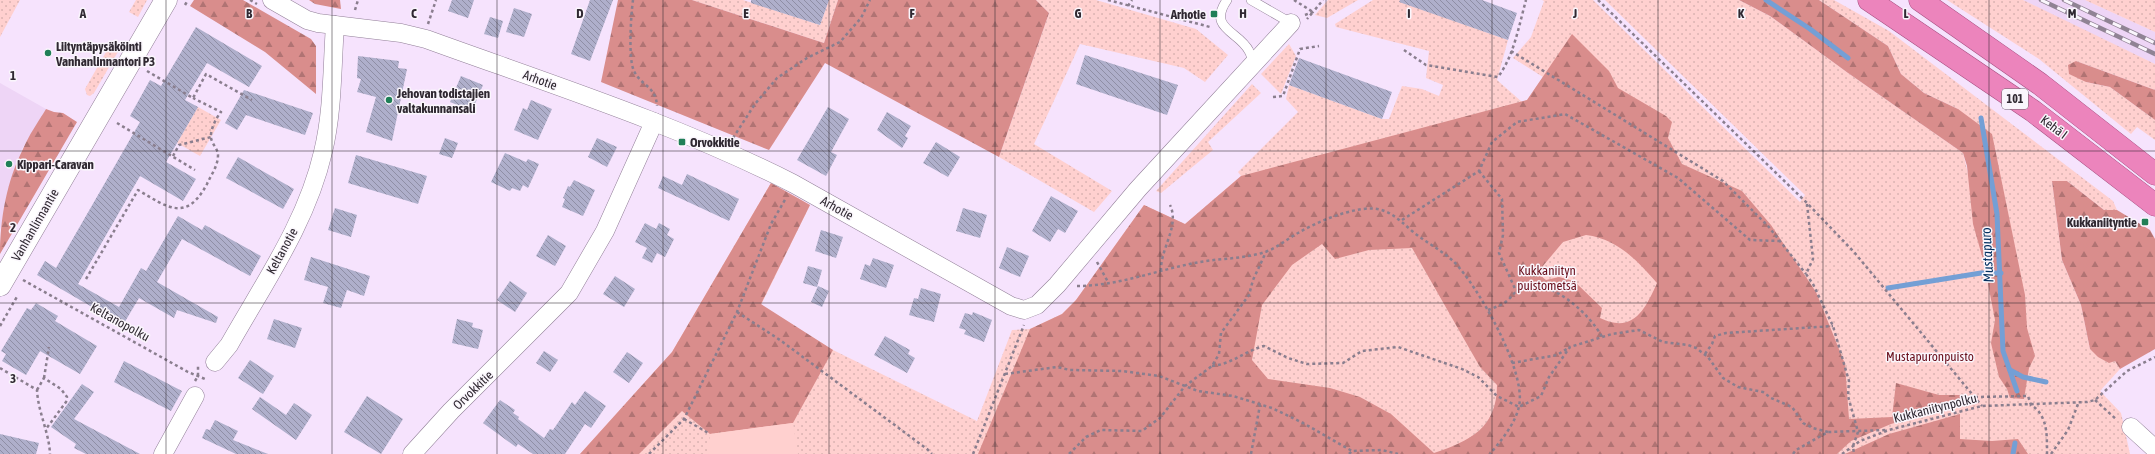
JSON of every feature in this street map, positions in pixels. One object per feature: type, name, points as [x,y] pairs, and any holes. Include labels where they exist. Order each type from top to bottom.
[{"type":"highway","name":"Kehä I","points":[[1869,0],[2033,111],[2155,205]]},
{"type":"highway","name":"Kehä I","points":[[1920,0],[2040,84],[2155,174]]},
{"type":"main road","name":"Vanhanlinnantie","points":[[0,285],[166,0]]},
{"type":"street","name":"Arhotie","points":[[267,4],[307,20],[401,33],[426,39],[655,115],[794,184],[1011,306],[1024,310],[1037,305],[1056,285],[1138,189],[1290,23]]},
{"type":"street","name":"Keltanotie","points":[[215,362],[229,345],[299,222],[311,195],[323,153],[329,116],[335,25]]},
{"type":"street","name":"Orvokkitie","points":[[412,454],[451,411],[569,293],[605,231],[655,115]]},
{"type":"street","points":[[163,454],[195,396]]},
{"type":"street","points":[[2131,427],[2155,449]]},
{"type":"lane","points":[[1227,0],[1220,13],[1225,27],[1249,50],[1253,63]]},
{"type":"lane","points":[[1250,0],[1290,23]]},
{"type":"path","points":[[250,0],[267,4]]},
{"type":"path","points":[[353,17],[358,0]]},
{"type":"path","points":[[427,28],[436,0]]},
{"type":"path","points":[[633,0],[629,24],[634,71],[653,90],[655,115]]},
{"type":"path","points":[[729,153],[732,140],[740,125],[755,104],[777,78],[807,58],[840,42],[861,18],[870,0]]},
{"type":"path","points":[[1108,0],[1210,27],[1225,27]]},
{"type":"path","points":[[1128,6],[1132,0]]},
{"type":"path","points":[[1294,0],[1313,12]]},
{"type":"path","points":[[1290,23],[1313,12],[1323,0]]},
{"type":"path","points":[[1404,50],[1426,65],[1498,77],[1503,70],[1511,51],[1526,0]]},
{"type":"path","points":[[1598,0],[1807,203],[1854,252],[1982,406]]},
{"type":"path","points":[[1273,97],[1283,96],[1300,49],[1319,46]]},
{"type":"path","points":[[1511,51],[1723,181],[1768,226],[1813,284],[1832,326],[1849,381],[1848,396],[1858,432],[1853,446],[1854,454]]},
{"type":"path","points":[[86,279],[138,190],[173,208],[182,208],[194,202],[205,187],[216,165],[218,154],[211,137],[216,118],[221,112],[193,98],[147,71]]},
{"type":"path","points":[[193,98],[206,74],[252,100]]},
{"type":"path","points":[[1402,220],[1479,171],[1492,142],[1517,122],[1565,114],[1678,178],[1750,240],[1779,241]]},
{"type":"path","points":[[117,123],[195,170]]},
{"type":"path","points":[[172,156],[180,145],[211,137]]},
{"type":"path","points":[[1479,171],[1502,199],[1503,235],[1499,253],[1516,291]]},
{"type":"path","points":[[649,454],[684,419],[737,312],[771,224],[789,192]]},
{"type":"path","points":[[1806,274],[1814,259],[1807,203]]},
{"type":"path","points":[[1161,271],[1160,262],[1171,234],[1173,212],[1170,205]]},
{"type":"path","points":[[1056,285],[1079,286],[1108,282],[1200,262],[1248,256],[1267,251],[1300,232],[1334,217],[1363,209],[1386,211],[1402,220],[1413,231],[1438,248],[1454,262],[1488,310],[1500,331],[1512,363],[1519,392],[1519,406],[1504,438],[1490,454]]},
{"type":"path","points":[[1069,454],[1086,437],[1101,430],[1142,431],[1160,418],[1185,386],[1212,366],[1219,354],[1221,333],[1249,295],[1253,280],[1267,251]]},
{"type":"path","points":[[1095,258],[1108,282]]},
{"type":"path","name":"Keltanopolku","points":[[25,282],[205,379]]},
{"type":"path","points":[[1488,310],[1509,300],[1516,291],[1523,287],[1538,285],[1551,288],[1577,308],[1599,331],[1602,337]]},
{"type":"path","points":[[737,312],[780,340],[932,454]]},
{"type":"path","points":[[973,454],[1024,323]]},
{"type":"path","points":[[1705,354],[1712,344],[1715,336],[1726,333],[1832,326]]},
{"type":"path","points":[[1512,363],[1557,355],[1570,347],[1602,337],[1639,330],[1663,342],[1688,345],[1705,354],[1723,378],[1738,388],[1763,392],[1771,398],[1792,406],[1803,423],[1812,428],[1828,432],[1850,430],[1858,432],[1889,430]]},
{"type":"path","points":[[1212,366],[1222,365],[1252,349],[1264,346],[1288,358],[1307,364],[1343,363],[1362,351],[1398,347],[1462,368],[1478,377],[1497,396],[1519,406],[1541,396],[1549,376],[1570,347]]},
{"type":"path","points":[[48,347],[44,378],[37,390],[38,407],[50,441],[50,454]]},
{"type":"path","points":[[2131,427],[2120,422],[2095,400],[2127,371],[2155,357]]},
{"type":"path","points":[[195,396],[215,362]]},
{"type":"path","points":[[197,363],[198,376]]},
{"type":"path","points":[[1005,374],[1057,367],[1070,370],[1122,370],[1159,376],[1198,391],[1233,396],[1260,404],[1303,423],[1352,451],[1382,450],[1398,454]]},
{"type":"path","points":[[0,368],[37,390]]},
{"type":"path","points":[[44,378],[61,388],[67,397],[66,402],[46,430]]},
{"type":"path","points":[[1975,397],[2028,396],[2031,406],[2037,409],[2044,419],[2047,454]]},
{"type":"path","name":"Kukkaniitynpolku","points":[[1842,454],[1853,446],[1889,430],[1982,406],[2078,404],[2095,400]]},
{"type":"path","points":[[1252,454],[1260,404]]},
{"type":"path","points":[[2051,454],[2068,430],[2078,404]]},
{"type":"path","points":[[684,419],[710,434]]},
{"type":"path","points":[[1793,454],[1796,450],[1828,432]]},
{"type":"path","points":[[1349,454],[1352,451]]},
{"type":"shaded area","points":[[2023,0],[2085,0],[2155,32],[2155,64],[2098,38]]},
{"type":"shaded area","name":"Kippari-Caravan","points":[[0,83],[46,109],[22,149],[12,178],[0,231]]},
{"type":"green space","points":[[0,0],[20,0],[0,37]]},
{"type":"green space","points":[[136,0],[147,0],[138,17],[129,12]]},
{"type":"green space","points":[[194,0],[243,0],[311,39],[316,46],[316,94],[265,52],[190,6]]},
{"type":"green space","points":[[309,0],[340,0],[341,9],[315,4]]},
{"type":"green space","points":[[618,0],[692,0],[824,43],[838,0],[1036,0],[1049,13],[999,157],[825,63],[769,150],[601,82]]},
{"type":"green space","points":[[692,0],[743,0],[820,25],[829,0],[838,0],[824,43]]},
{"type":"green space","points":[[1036,0],[1096,0],[1196,29],[1228,55],[1205,82],[1184,68],[1080,44],[1034,144],[1112,191],[1094,212],[999,157],[1049,13]]},
{"type":"green space","points":[[1328,0],[1358,0],[1327,18],[1315,15]]},
{"type":"green space","name":"Kukkaniityn puistometsä","points":[[1373,0],[1417,0],[1415,7],[1508,40],[1497,80],[1522,102],[1527,100],[1543,77],[1513,58],[1531,37],[1544,1],[1542,0],[1593,0],[1800,202],[1805,195],[1605,0],[1739,0],[1770,16],[1848,73],[1963,153],[1994,280],[1958,109],[1924,93],[1901,74],[1888,46],[1819,0],[1834,0],[1889,31],[2113,201],[2117,210],[2104,210],[2067,181],[2052,181],[2062,260],[2081,305],[2090,349],[2115,361],[2120,369],[2100,391],[2121,413],[2130,454],[580,454],[672,352],[771,183],[810,205],[761,305],[833,350],[977,421],[1012,330],[1030,329],[1062,314],[1076,300],[1144,205],[1185,224],[1241,176],[1238,172],[1298,112],[1286,99],[1289,85],[1382,119],[1389,119],[1402,86],[1422,89],[1439,96],[1443,85],[1426,78],[1429,51],[1336,27],[1335,24]]},
{"type":"green space","points":[[1739,0],[1819,0],[1888,46],[1901,74],[1924,93],[1958,109],[1992,134],[2025,295],[2027,328],[2035,356],[2029,368],[2024,399],[2010,398],[2007,389],[1999,377],[1991,343],[1995,320],[1984,263],[1973,224],[1967,166],[1963,153],[1848,73],[1770,16]]},
{"type":"green space","points":[[1947,0],[2023,0],[2155,64],[2155,90],[2076,61],[2086,82],[2110,87],[2155,120],[2155,140],[2137,127],[2131,134],[2039,59]]},
{"type":"green space","points":[[2085,0],[2155,0],[2155,32]]},
{"type":"green space","name":"Kukkaniityn puistometsä","points":[[1572,34],[1609,71],[1618,88],[1666,116],[1672,122],[1668,138],[1682,164],[1742,191],[1771,225],[1816,292],[1845,364],[1849,419],[1892,417],[1896,383],[1939,395],[1960,395],[1960,403],[1891,424],[1851,441],[1837,454],[978,454],[1030,329],[1062,314],[1076,300],[1144,205],[1185,224],[1241,176],[1527,100]],"holes":[[[1586,235],[1607,241],[1626,252],[1642,266],[1657,283],[1648,302],[1636,317],[1629,321],[1621,323],[1611,322],[1600,318],[1602,308],[1574,281],[1559,277],[1546,280],[1537,273],[1563,242]],[[1322,244],[1335,259],[1369,250],[1412,248],[1480,367],[1497,385],[1496,400],[1492,412],[1487,422],[1479,431],[1470,438],[1434,453],[1391,414],[1360,397],[1330,388],[1268,379],[1252,360],[1262,305],[1292,265]]]},
{"type":"green space","points":[[1289,44],[1296,56],[1281,94],[1261,74]]},
{"type":"green space","points":[[110,45],[119,50],[94,93],[90,96],[87,95],[85,89]]},
{"type":"green space","points":[[2076,61],[2155,90],[2155,120],[2110,87],[2086,82],[2069,74],[2068,65]]},
{"type":"green space","points":[[1252,84],[1261,93],[1208,142],[1213,150],[1161,193],[1156,191]]},
{"type":"green space","points":[[198,107],[221,120],[200,156],[177,143]]},
{"type":"green space","points":[[46,109],[63,113],[77,122],[0,254],[3,214],[17,161]]},
{"type":"green space","points":[[2052,181],[2067,181],[2104,210],[2117,210],[2150,230],[2155,239],[2155,349],[2120,369],[2115,361],[2109,363],[2098,357],[2090,349],[2081,305],[2062,260]]},
{"type":"green space","points":[[771,183],[810,205],[761,304],[833,350],[793,423],[710,434],[682,411],[639,454],[580,454],[672,352]]},
{"type":"green space","points":[[1960,414],[1960,439],[1992,441],[2018,439],[2028,454],[1845,454],[1889,434]]},
{"type":"green space","points":[[793,423],[798,454],[708,454],[710,434]]},
{"type":"building","points":[[452,0],[474,0],[468,18],[448,11]]},
{"type":"building","points":[[590,0],[613,0],[590,61],[571,54]]},
{"type":"building","points":[[751,0],[829,0],[820,25],[751,3]]},
{"type":"building","points":[[1400,0],[1482,0],[1517,13],[1508,40],[1399,2]]},
{"type":"building","points":[[514,8],[532,14],[524,37],[506,32]]},
{"type":"building","points":[[490,17],[503,21],[498,38],[484,34]]},
{"type":"building","points":[[196,27],[262,66],[249,87],[207,63],[185,100],[198,107],[166,162],[196,179],[183,201],[140,176],[78,284],[119,307],[141,268],[146,271],[178,216],[202,230],[205,225],[261,256],[250,276],[182,239],[157,282],[218,317],[216,323],[177,310],[174,318],[139,298],[123,325],[37,275],[45,261],[56,268],[140,122],[130,116],[150,80],[161,86]]},
{"type":"building","points":[[1085,55],[1178,85],[1167,115],[1076,84]]},
{"type":"building","name":"Jehovan todistajien valtakunnansali","points":[[358,56],[399,61],[398,68],[407,69],[392,141],[366,132],[376,97],[357,92],[361,79],[357,78]]},
{"type":"building","points":[[1299,58],[1392,92],[1382,119],[1289,85]]},
{"type":"building","points":[[461,76],[483,85],[472,111],[450,102]]},
{"type":"building","points":[[244,90],[313,113],[305,135],[246,115],[237,130],[225,123]]},
{"type":"building","points":[[531,100],[552,109],[538,140],[514,130],[523,108],[527,110]]},
{"type":"building","points":[[828,107],[849,119],[831,152],[837,155],[826,176],[797,160]]},
{"type":"building","points":[[887,112],[911,126],[905,136],[908,138],[902,148],[877,130]]},
{"type":"building","points":[[445,138],[458,143],[452,158],[439,154]]},
{"type":"building","points":[[597,138],[617,147],[607,167],[588,157]]},
{"type":"building","points":[[936,142],[960,157],[948,177],[923,163]]},
{"type":"building","points":[[505,153],[526,162],[528,159],[539,164],[528,188],[523,185],[520,191],[512,188],[510,191],[491,182]]},
{"type":"building","points":[[356,155],[427,176],[418,204],[348,183]]},
{"type":"building","points":[[238,157],[294,189],[283,209],[226,178]]},
{"type":"building","points":[[687,174],[739,199],[729,221],[658,188],[663,176],[682,185]]},
{"type":"building","points":[[574,180],[595,190],[583,216],[562,207],[565,199],[563,198],[568,186],[570,187]]},
{"type":"building","points":[[1051,196],[1078,211],[1065,233],[1058,229],[1050,242],[1032,231]]},
{"type":"building","points":[[335,208],[357,215],[351,237],[328,230]]},
{"type":"building","points":[[963,208],[987,215],[980,238],[956,231]]},
{"type":"building","points":[[645,223],[656,229],[659,223],[670,229],[667,235],[674,239],[665,257],[657,253],[652,263],[642,258],[647,248],[635,242]]},
{"type":"building","points":[[821,230],[843,237],[836,258],[815,251]]},
{"type":"building","points":[[548,235],[566,246],[555,266],[536,256]]},
{"type":"building","points":[[1007,247],[1029,256],[1020,277],[999,268]]},
{"type":"building","points":[[311,257],[370,276],[364,296],[347,290],[341,308],[323,303],[328,287],[304,280]]},
{"type":"building","points":[[873,258],[894,265],[886,288],[860,279],[865,264],[870,266]]},
{"type":"building","points":[[808,266],[822,270],[817,287],[803,283]]},
{"type":"building","points":[[615,276],[635,289],[624,307],[603,294]]},
{"type":"building","points":[[510,281],[527,293],[515,312],[497,300]]},
{"type":"building","points":[[818,286],[829,291],[822,307],[811,302]]},
{"type":"building","points":[[921,288],[941,294],[934,322],[909,315],[914,298],[918,299]]},
{"type":"building","points":[[36,303],[58,316],[55,321],[97,346],[80,374],[40,351],[26,375],[2,361],[6,354],[1,351],[27,308],[31,310]]},
{"type":"building","points":[[973,312],[992,320],[984,342],[964,334],[966,330],[959,328],[965,313],[972,315]]},
{"type":"building","points":[[274,319],[302,328],[295,348],[267,339]]},
{"type":"building","points":[[457,319],[473,323],[472,327],[483,330],[478,349],[452,343]]},
{"type":"building","points":[[885,336],[910,350],[908,354],[915,358],[907,373],[874,355]]},
{"type":"building","points":[[544,351],[558,360],[550,372],[536,363]]},
{"type":"building","points":[[627,352],[643,363],[629,383],[613,372]]},
{"type":"building","points":[[250,360],[274,376],[263,394],[238,378]]},
{"type":"building","points":[[124,361],[182,391],[171,411],[114,382]]},
{"type":"building","points":[[82,384],[94,392],[74,419],[140,454],[86,454],[74,448],[76,444],[51,427]]},
{"type":"building","points":[[585,391],[606,406],[591,428],[585,424],[565,454],[533,454],[518,444],[516,447],[483,423],[500,400],[515,410],[513,413],[519,417],[518,419],[544,438],[550,429],[553,430],[572,402],[575,405]]},
{"type":"building","points":[[367,396],[403,419],[381,454],[344,432]]},
{"type":"building","points":[[260,397],[286,415],[294,403],[312,415],[296,440],[252,409]]},
{"type":"building","points":[[215,420],[238,431],[233,440],[268,454],[236,454],[202,438],[206,429],[210,430]]},
{"type":"building","points":[[0,434],[39,443],[36,454],[0,454]]},
{"type":"waterway","points":[[1766,0],[1810,29],[1848,58]]},
{"type":"waterway","name":"Mustapuro","points":[[1981,118],[1997,214],[2003,351],[2017,391]]},
{"type":"waterway","points":[[1888,288],[1981,273],[2001,273]]},
{"type":"waterway","points":[[2010,370],[2023,377],[2046,382]]},
{"type":"waterway","name":"Mustapuro","points":[[2013,454],[2015,443]]},
{"type":"railway","points":[[2041,0],[2155,54]]},
{"type":"railway","points":[[2064,0],[2155,43]]},
{"type":"place","name":"Arhotie","points":[[1214,14]]},
{"type":"place","name":"Liityntäpysäköinti Vanhanlinnantori P3","points":[[48,53]]},
{"type":"place","name":"Jehovan todistajien valtakunnansali","points":[[389,100]]},
{"type":"place","name":"Orvokkitie","points":[[682,142]]},
{"type":"place","name":"Kippari-Caravan","points":[[9,164]]},
{"type":"place","name":"Kukkaniityntie","points":[[2145,222]]},
{"type":"park label","name":"Mustapuronpuisto","points":[[1930,356]]}]
